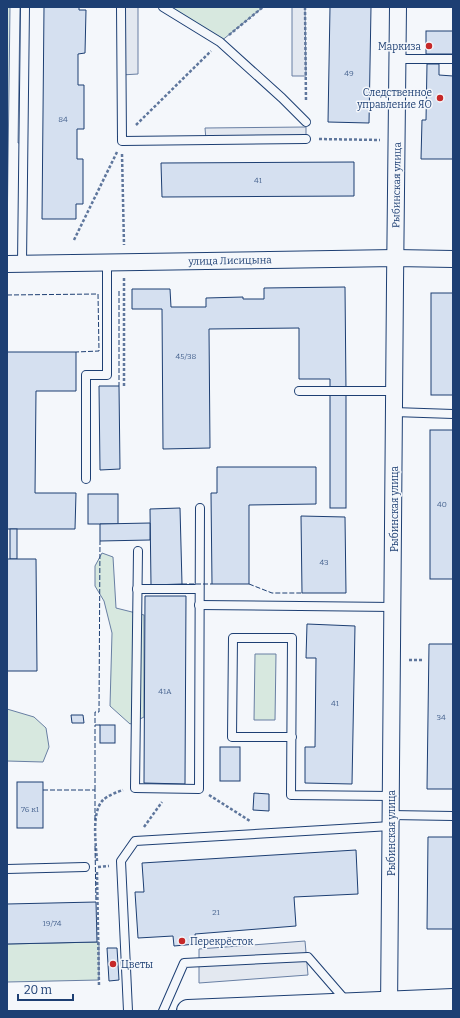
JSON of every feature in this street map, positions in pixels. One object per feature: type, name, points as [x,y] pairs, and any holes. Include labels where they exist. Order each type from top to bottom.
[{"type":"main road","points":[[188,1011],[349,1004],[389,1006],[453,1000]]},
{"type":"street","name":"Рыбинская улица","points":[[389,1006],[398,7]]},
{"type":"street","name":"улица Лисицына","points":[[14,264],[395,258],[453,259]]},
{"type":"lane","points":[[14,264],[25,7]]},
{"type":"lane","points":[[121,7],[122,141],[306,139]]},
{"type":"lane","points":[[163,7],[220,42],[282,98],[306,122]]},
{"type":"lane","points":[[398,59],[453,59]]},
{"type":"lane","points":[[86,479],[86,375],[107,375],[107,262]]},
{"type":"lane","points":[[299,391],[394,391]]},
{"type":"lane","points":[[394,412],[453,414]]},
{"type":"lane","points":[[138,551],[135,788],[198,788],[200,508]]},
{"type":"lane","points":[[137,589],[199,589]]},
{"type":"lane","points":[[199,605],[393,606]]},
{"type":"lane","points":[[292,737],[232,737],[233,638],[292,638],[292,737],[291,795],[391,796]]},
{"type":"lane","points":[[128,1011],[121,861],[135,841],[269,833],[453,816]]},
{"type":"lane","points":[[7,869],[85,867]]},
{"type":"lane","points":[[163,1011],[184,963],[308,956],[349,1004]]},
{"type":"path","points":[[74,240],[122,141],[139,121],[220,42],[263,7]]},
{"type":"path","points":[[305,7],[306,122]]},
{"type":"path","points":[[306,139],[396,140]]},
{"type":"path","points":[[99,986],[96,823],[98,809],[103,800],[122,790],[135,788]]},
{"type":"path","points":[[135,841],[172,788]]},
{"type":"path","points":[[198,788],[269,833]]},
{"type":"path","points":[[85,867],[121,866]]},
{"type":"shaded area","points":[[7,7],[10,7],[7,242]]},
{"type":"shaded area","points":[[20,7],[25,7],[23,143],[18,143]]},
{"type":"shaded area","points":[[121,7],[138,7],[138,74],[121,75]]},
{"type":"shaded area","points":[[163,7],[263,7],[220,42]]},
{"type":"shaded area","points":[[292,7],[305,7],[306,76],[292,76]]},
{"type":"shaded area","points":[[306,127],[306,139],[206,140],[205,128]]},
{"type":"shaded area","points":[[102,553],[113,557],[116,608],[144,615],[144,717],[130,724],[110,706],[112,633],[104,601],[95,586],[95,566]]},
{"type":"shaded area","points":[[255,654],[276,654],[275,720],[254,720]]},
{"type":"shaded area","points":[[7,709],[34,717],[46,728],[49,747],[43,762],[7,761]]},
{"type":"shaded area","points":[[305,941],[308,975],[199,983],[199,949]]},
{"type":"shaded area","points":[[99,942],[99,980],[7,982],[7,944]]},
{"type":"building","points":[[44,7],[79,7],[79,10],[86,10],[85,53],[78,54],[78,85],[84,85],[84,129],[77,129],[77,159],[83,159],[83,204],[76,204],[76,219],[42,219]]},
{"type":"building","points":[[330,7],[371,7],[369,123],[328,122]]},
{"type":"building","points":[[426,31],[453,31],[453,54],[426,54]]},
{"type":"building","name":"Следственное управление ЯО","points":[[427,64],[439,64],[439,75],[453,76],[453,159],[421,159],[422,120],[426,120]]},
{"type":"building","points":[[354,162],[354,196],[162,197],[161,163]]},
{"type":"building","points":[[345,287],[346,391],[330,391],[330,379],[299,379],[299,328],[209,329],[210,448],[163,449],[162,309],[132,309],[132,289],[170,289],[171,307],[206,307],[206,298],[243,297],[243,299],[264,299],[264,288]]},
{"type":"building","points":[[431,293],[453,293],[453,395],[431,395]]},
{"type":"building","points":[[7,352],[76,352],[76,391],[36,391],[35,493],[76,493],[75,529],[7,529]]},
{"type":"building","points":[[99,386],[119,386],[120,469],[100,470]]},
{"type":"building","points":[[330,391],[346,391],[346,508],[330,508]]},
{"type":"building","points":[[430,430],[453,430],[453,579],[430,579]]},
{"type":"building","points":[[217,467],[316,467],[316,504],[249,505],[249,584],[212,584],[211,493],[217,493]]},
{"type":"building","points":[[88,494],[118,494],[118,524],[88,524]]},
{"type":"building","points":[[180,508],[182,584],[151,585],[150,509]]},
{"type":"building","points":[[301,516],[345,517],[346,593],[302,593]]},
{"type":"building","points":[[150,523],[150,540],[100,541],[100,524]]},
{"type":"building","points":[[10,529],[17,529],[17,559],[10,559]]},
{"type":"building","points":[[7,559],[36,559],[37,671],[7,671]]},
{"type":"building","points":[[145,596],[186,596],[185,784],[144,783]]},
{"type":"building","points":[[307,624],[355,626],[352,784],[305,783],[305,747],[315,747],[316,658],[306,658]]},
{"type":"building","points":[[429,644],[453,644],[453,789],[427,789]]},
{"type":"building","points":[[71,715],[83,715],[84,723],[72,723]]},
{"type":"building","points":[[100,725],[115,725],[115,743],[100,743]]},
{"type":"building","points":[[220,747],[240,747],[240,781],[220,781]]},
{"type":"building","points":[[17,782],[43,782],[43,828],[17,828]]},
{"type":"building","points":[[254,793],[269,794],[269,811],[253,810]]},
{"type":"building","points":[[428,837],[453,837],[453,929],[427,929]]},
{"type":"building","points":[[356,850],[358,894],[294,897],[296,926],[195,934],[196,944],[174,946],[173,936],[138,938],[135,892],[144,892],[142,863]]},
{"type":"building","points":[[96,902],[97,942],[7,944],[7,904]]},
{"type":"building","name":"Цветы","points":[[107,948],[117,948],[119,980],[109,981]]},
{"type":"fence","points":[[119,291],[119,386]]},
{"type":"fence","points":[[7,295],[98,294],[99,351],[76,352]]},
{"type":"fence","points":[[100,541],[99,712],[95,712],[95,725],[100,725]]},
{"type":"fence","points":[[182,584],[212,584]]},
{"type":"fence","points":[[249,584],[272,593],[302,593]]},
{"type":"fence","points":[[95,725],[95,790]]},
{"type":"fence","points":[[43,790],[95,790],[95,822]]},
{"type":"fence","points":[[95,846],[96,902]]},
{"type":"place","name":"Маркиза","points":[[429,46]]},
{"type":"place","name":"Следственное управление ЯО","points":[[440,98]]},
{"type":"place","name":"Перекрёсток","points":[[182,941]]},
{"type":"place","name":"Цветы","points":[[113,964]]}]
